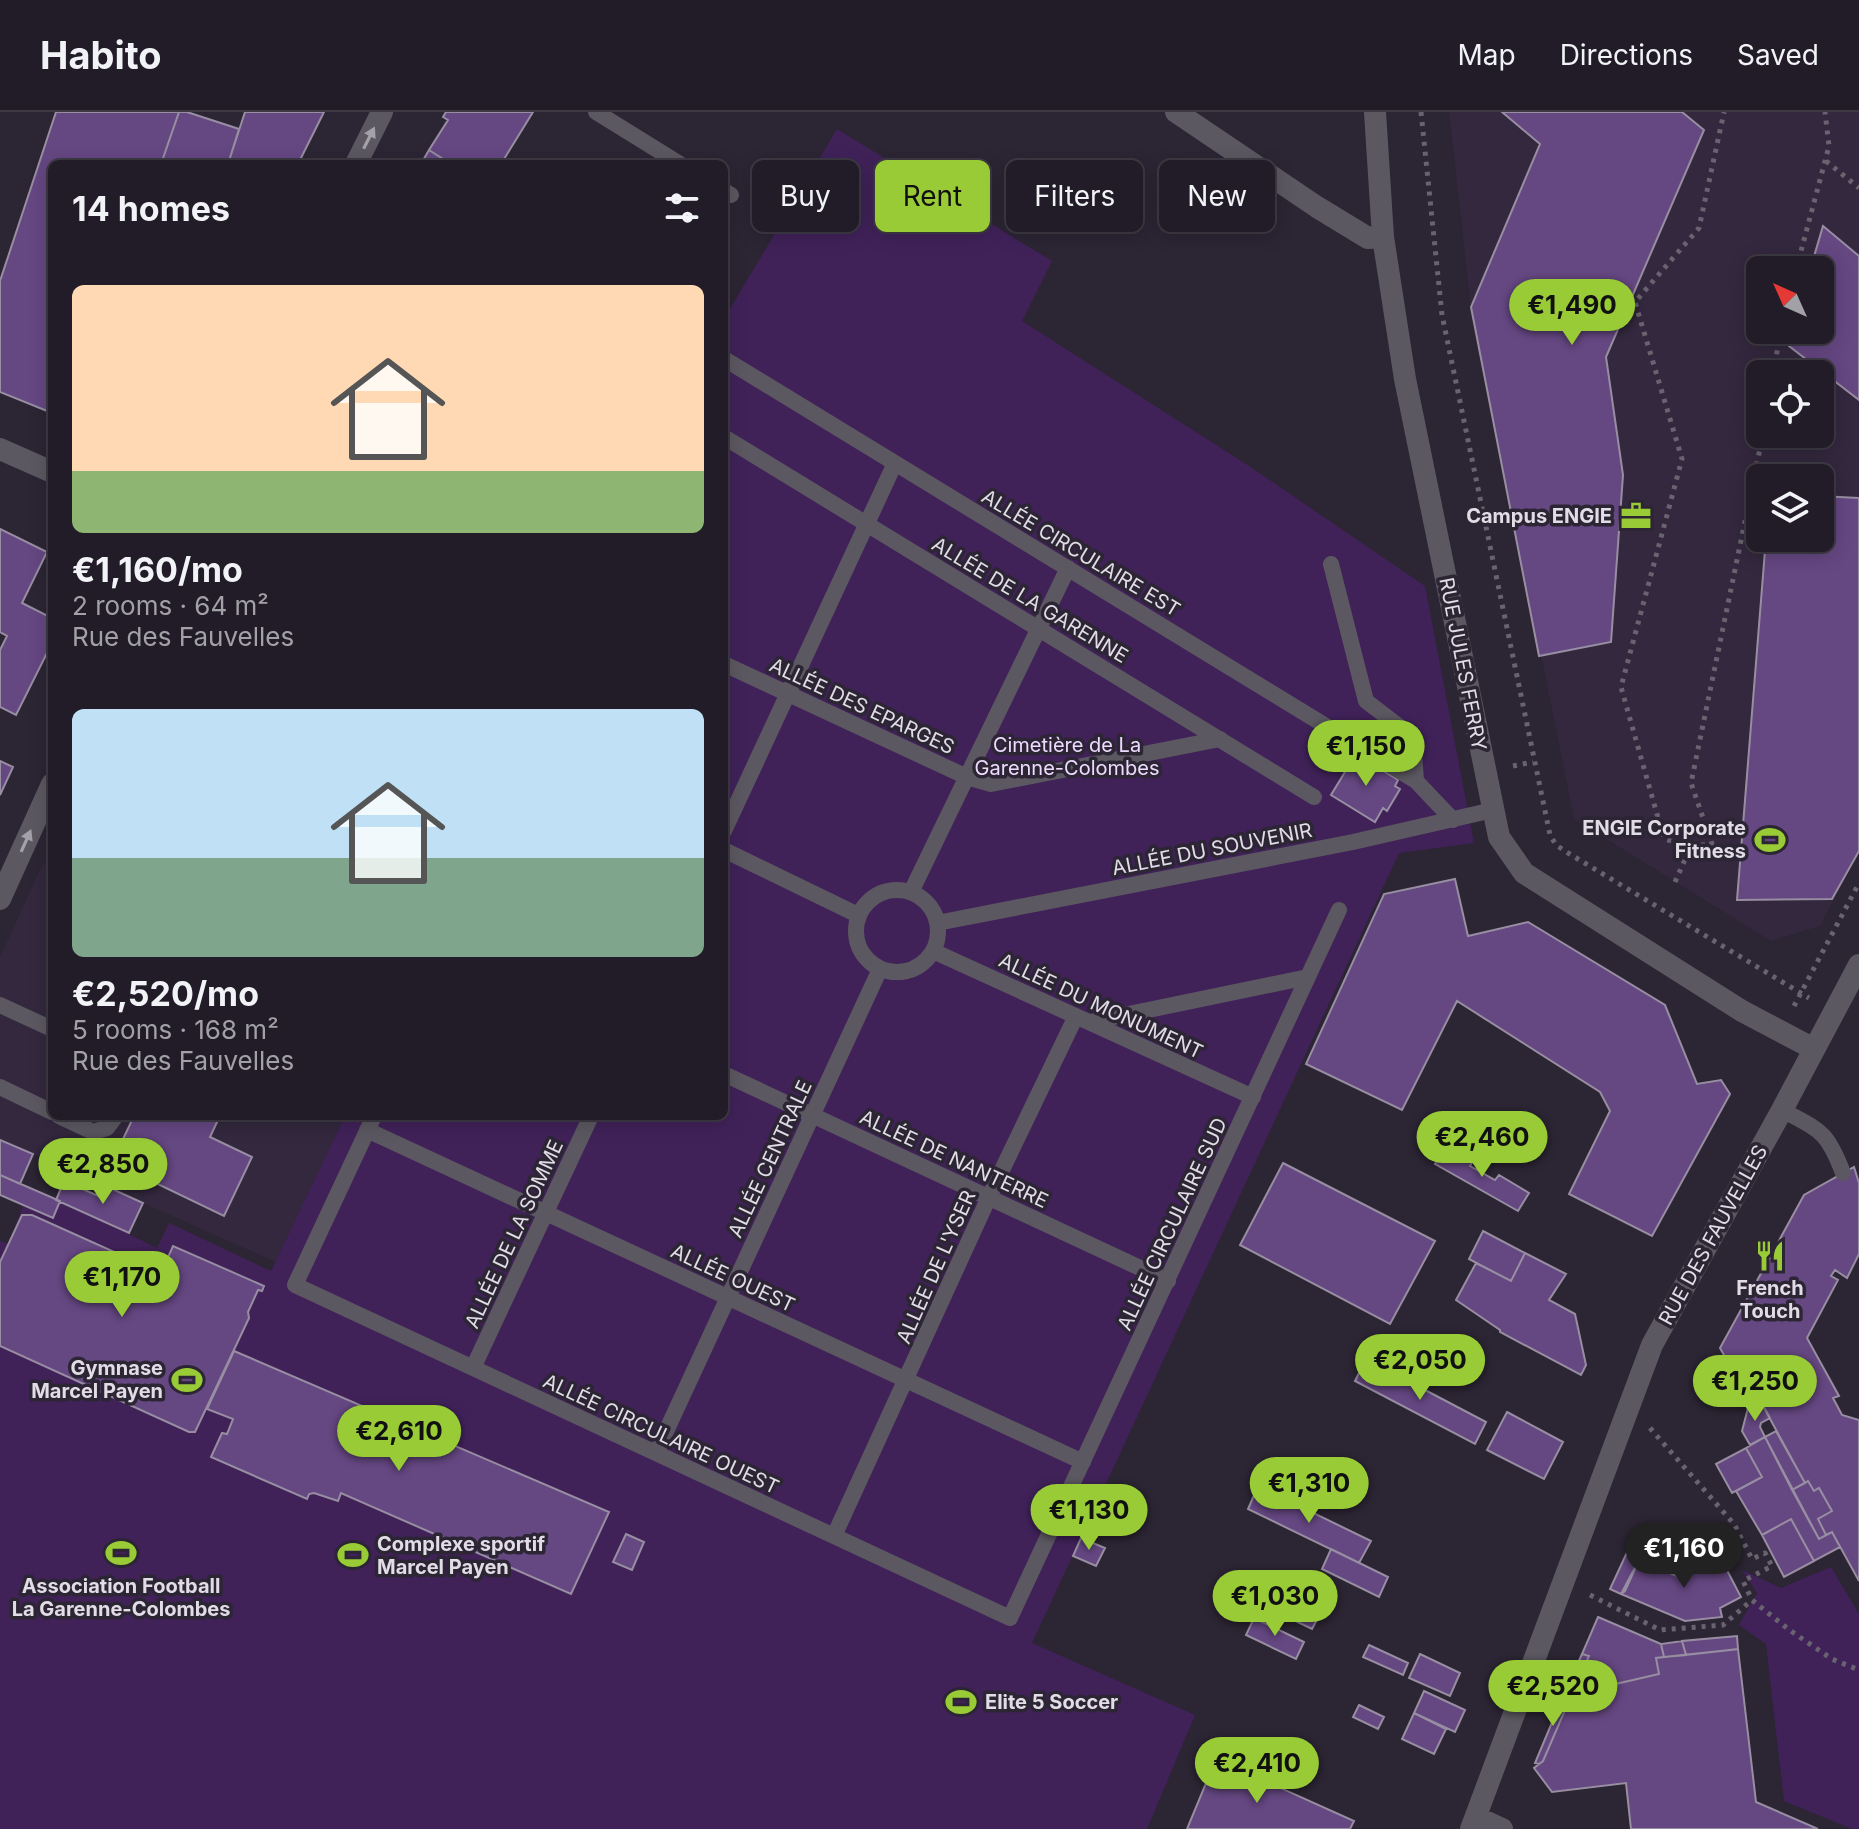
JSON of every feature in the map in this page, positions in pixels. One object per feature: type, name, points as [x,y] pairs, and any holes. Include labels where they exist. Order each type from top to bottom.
[{"type":"street","points":[[358,160],[382,112]]},
{"type":"street","points":[[1176,112],[1361,234],[1368,238],[1383,237]]},
{"type":"street","name":"RUE JULES FERRY","points":[[1375,112],[1383,237],[1405,379],[1499,837],[1524,873],[1729,1003],[1814,1049]]},
{"type":"street","points":[[0,449],[48,470]]},
{"type":"street","points":[[0,899],[48,793]]},
{"type":"street","name":"RUE DES FAUVELLES","points":[[1473,1823],[1652,1345],[1859,965]]},
{"type":"street","points":[[1473,1823],[1502,1829]]},
{"type":"lane","points":[[596,112],[674,160]]},
{"type":"lane","name":"ALLÉE CIRCULAIRE EST","points":[[728,364],[1416,781],[1453,820]]},
{"type":"lane","name":"ALLÉE DE LA GARENNE","points":[[728,439],[1314,797]]},
{"type":"lane","points":[[728,822],[895,463]]},
{"type":"lane","points":[[1331,564],[1366,701],[1413,737],[1416,781]]},
{"type":"lane","points":[[911,892],[1068,568]]},
{"type":"lane","name":"ALLÉE DES EPARGES","points":[[728,666],[967,777],[991,784],[1220,739]]},
{"type":"lane","name":"ALLÉE DU SOUVENIR","points":[[937,923],[1493,810]]},
{"type":"lane","points":[[728,852],[858,915]]},
{"type":"lane","points":[[895,890],[911,892],[923,899],[937,923],[933,951],[910,970],[895,972],[880,969],[867,960],[858,947],[855,931],[858,915],[867,902],[880,893],[895,890]]},
{"type":"lane","name":"ALLÉE CIRCULAIRE SUD","points":[[1010,1618],[1339,910]]},
{"type":"lane","name":"ALLÉE DU MONUMENT","points":[[933,951],[1253,1097]]},
{"type":"lane","name":"ALLÉE CENTRALE","points":[[656,1453],[880,969]]},
{"type":"lane","points":[[1083,1019],[1308,977]]},
{"type":"lane","points":[[0,1005],[48,1027]]},
{"type":"lane","name":"ALLÉE DE L'YSER","points":[[834,1536],[989,1197],[1083,1019]]},
{"type":"lane","name":"ALLÉE DE NANTERRE","points":[[728,1076],[1168,1281]]},
{"type":"lane","points":[[0,1087],[48,1110]]},
{"type":"lane","points":[[1782,1110],[1821,1131],[1831,1144],[1843,1173]]},
{"type":"lane","points":[[68,1120],[93,1132],[107,1128],[113,1120]]},
{"type":"lane","name":"ALLÉE DE LA SOMME","points":[[473,1368],[589,1120]]},
{"type":"lane","name":"ALLÉE OUEST","points":[[371,1123],[546,1213],[1083,1462]]},
{"type":"lane","name":"ALLÉE CIRCULAIRE OUEST","points":[[371,1123],[295,1285],[1010,1618]]},
{"type":"path","points":[[1421,112],[1442,315],[1550,835],[1556,845],[1568,853],[1834,1012]]},
{"type":"path","points":[[1724,112],[1699,228],[1635,302],[1682,459],[1621,687],[1664,839],[1691,846],[1712,844],[1691,783],[1760,448]]},
{"type":"path","points":[[1800,256],[1829,146],[1825,112]]},
{"type":"path","points":[[1825,160],[1859,188]]},
{"type":"path","points":[[1675,882],[1691,846]]},
{"type":"path","points":[[1781,1032],[1859,883]]},
{"type":"path","points":[[1631,1406],[1734,1524],[1752,1559],[1765,1553],[1772,1566],[1743,1581],[1752,1600],[1832,1659],[1859,1670]]},
{"type":"path","points":[[1604,1603],[1660,1630],[1723,1625],[1752,1600]]},
{"type":"shaded area","name":"Campus ENGIE","points":[[1449,112],[1859,112],[1859,851],[1820,926],[1771,941],[1574,819],[1471,307]]},
{"type":"shaded area","points":[[43,863],[48,865],[48,1120],[343,1120],[276,1262],[0,1140],[0,957]]},
{"type":"green space","name":"Cimetière de La Garenne-Colombes","points":[[837,129],[887,160],[875,160],[875,232],[990,232],[990,223],[1052,261],[1022,321],[1246,464],[1425,586],[1474,843],[1399,853],[1032,1643],[1195,1715],[1147,1829],[0,1829],[0,1241],[8,1244],[23,1206],[53,1218],[60,1201],[157,1248],[169,1223],[271,1271],[343,1120],[728,1120],[728,312],[776,232],[859,232],[859,160],[819,160]]},
{"type":"green space","points":[[1831,1567],[1859,1614],[1859,1829],[1852,1829],[1784,1801],[1766,1644],[1739,1625],[1757,1593],[1742,1570],[1781,1588]]},
{"type":"building","points":[[56,112],[179,112],[162,160],[48,160],[48,411],[0,392],[0,281]]},
{"type":"building","points":[[179,112],[239,129],[229,160],[162,160]]},
{"type":"building","points":[[245,112],[324,112],[300,160],[229,160]]},
{"type":"building","points":[[446,112],[533,112],[503,160],[445,160],[429,150],[448,120],[443,117]]},
{"type":"building","points":[[1502,112],[1682,112],[1704,130],[1606,357],[1623,475],[1611,642],[1539,656],[1471,307],[1540,144]]},
{"type":"building","points":[[429,150],[445,160],[423,160]]},
{"type":"building","points":[[1823,226],[1859,256],[1859,400],[1834,381],[1834,360],[1807,360],[1789,346],[1834,344],[1834,256],[1814,256]]},
{"type":"building","points":[[1834,497],[1859,498],[1859,851],[1832,899],[1737,900],[1765,552],[1834,552]]},
{"type":"building","points":[[0,529],[47,552],[22,603],[48,616],[48,651],[16,715],[0,707],[0,650],[7,636],[0,632]]},
{"type":"building","points":[[1356,754],[1398,780],[1395,786],[1400,789],[1387,811],[1383,808],[1375,822],[1331,795]]},
{"type":"building","points":[[0,761],[13,767],[0,795]]},
{"type":"building","points":[[1455,879],[1468,936],[1528,922],[1665,1005],[1697,1084],[1721,1080],[1730,1094],[1652,1236],[1569,1194],[1610,1111],[1600,1092],[1457,1001],[1402,1110],[1306,1064],[1384,894]]},
{"type":"building","points":[[132,1120],[218,1120],[210,1137],[252,1157],[224,1216],[112,1162]]},
{"type":"building","points":[[0,1140],[33,1154],[20,1184],[0,1175]]},
{"type":"building","points":[[1447,1145],[1473,1161],[1470,1166],[1495,1180],[1499,1175],[1529,1193],[1518,1211],[1435,1164]]},
{"type":"building","points":[[1283,1163],[1435,1241],[1390,1324],[1240,1245]]},
{"type":"building","points":[[1854,1167],[1859,1183],[1859,1254],[1847,1278],[1835,1270],[1831,1276],[1838,1280],[1807,1338],[1839,1396],[1833,1398],[1842,1415],[1859,1420],[1859,1581],[1832,1532],[1826,1535],[1818,1519],[1832,1511],[1819,1488],[1814,1491],[1808,1481],[1805,1483],[1757,1395],[1749,1400],[1720,1348],[1804,1195]]},
{"type":"building","points":[[0,1175],[60,1201],[53,1218],[0,1195]]},
{"type":"building","points":[[64,1181],[103,1198],[108,1187],[143,1203],[129,1233],[56,1200]]},
{"type":"building","points":[[22,1215],[32,1215],[161,1273],[173,1246],[264,1286],[262,1291],[258,1290],[248,1312],[249,1318],[195,1432],[189,1432],[0,1346],[0,1262]]},
{"type":"building","points":[[1483,1231],[1525,1253],[1511,1281],[1469,1259]]},
{"type":"building","points":[[1525,1253],[1566,1274],[1549,1300],[1575,1314],[1586,1365],[1581,1375],[1500,1332],[1456,1300],[1476,1263],[1511,1281]]},
{"type":"building","points":[[234,1351],[609,1512],[571,1594],[341,1493],[338,1501],[314,1493],[309,1494],[307,1499],[211,1457],[222,1433],[227,1434],[233,1419],[207,1409]]},
{"type":"building","points":[[1366,1359],[1486,1422],[1475,1444],[1355,1381]]},
{"type":"building","points":[[1761,1401],[1770,1418],[1761,1423],[1765,1437],[1750,1445],[1742,1431],[1748,1408]]},
{"type":"building","points":[[1507,1412],[1563,1442],[1544,1479],[1487,1450]]},
{"type":"building","points":[[1776,1431],[1805,1483],[1792,1490],[1765,1437]]},
{"type":"building","points":[[1765,1437],[1819,1539],[1832,1532],[1840,1547],[1814,1561],[1791,1519],[1762,1535],[1736,1491],[1762,1477],[1746,1448]]},
{"type":"building","points":[[1746,1448],[1762,1477],[1732,1493],[1716,1464]]},
{"type":"building","points":[[1808,1481],[1814,1491],[1819,1488],[1832,1511],[1818,1519],[1826,1535],[1819,1539],[1792,1490]]},
{"type":"building","points":[[1258,1486],[1371,1541],[1359,1563],[1248,1509]]},
{"type":"building","points":[[1791,1519],[1814,1561],[1784,1577],[1762,1535]]},
{"type":"building","points":[[626,1534],[644,1542],[632,1570],[613,1562]]},
{"type":"building","points":[[1081,1538],[1105,1548],[1096,1566],[1073,1556]]},
{"type":"building","points":[[1629,1548],[1677,1568],[1674,1575],[1639,1560],[1625,1591],[1621,1594],[1610,1589]]},
{"type":"building","points":[[1331,1549],[1388,1577],[1379,1597],[1322,1569]]},
{"type":"building","points":[[1719,1555],[1741,1597],[1720,1608],[1722,1617],[1685,1621],[1621,1594],[1639,1560],[1679,1577]]},
{"type":"building","points":[[1296,1590],[1325,1605],[1312,1629],[1283,1615]]},
{"type":"building","points":[[1598,1617],[1661,1644],[1664,1657],[1656,1658],[1659,1674],[1572,1694],[1589,1656],[1582,1654]]},
{"type":"building","points":[[1254,1618],[1304,1642],[1296,1659],[1246,1635]]},
{"type":"building","points":[[1737,1636],[1738,1649],[1686,1655],[1682,1641]]},
{"type":"building","points":[[1682,1641],[1686,1655],[1664,1657],[1661,1644]]},
{"type":"building","points":[[1369,1645],[1408,1663],[1403,1675],[1363,1657]]},
{"type":"building","points":[[1738,1649],[1756,1802],[1818,1829],[1631,1829],[1626,1783],[1552,1792],[1534,1768],[1543,1761],[1572,1694],[1659,1674],[1656,1658]]},
{"type":"building","points":[[1420,1654],[1460,1673],[1450,1696],[1409,1678]]},
{"type":"building","points":[[1582,1654],[1589,1656],[1572,1694],[1563,1696]]},
{"type":"building","points":[[1424,1691],[1465,1710],[1455,1732],[1414,1713]]},
{"type":"building","points":[[1572,1694],[1543,1761],[1535,1763],[1563,1696]]},
{"type":"building","points":[[1359,1705],[1384,1717],[1378,1729],[1353,1717]]},
{"type":"building","points":[[1414,1713],[1446,1729],[1434,1754],[1402,1739]]},
{"type":"building","points":[[1216,1759],[1354,1821],[1350,1829],[1187,1829]]},
{"type":"place","name":"Campus ENGIE","points":[[1636,516]]},
{"type":"place","name":"ENGIE Corporate Fitness","points":[[1770,840]]},
{"type":"place","name":"French Touch","points":[[1770,1256]]},
{"type":"place","name":"Gymnase Marcel Payen","points":[[187,1380]]},
{"type":"place","name":"Association Football La Garenne-Colombes","points":[[121,1553]]},
{"type":"place","name":"Complexe sportif Marcel Payen","points":[[353,1555]]},
{"type":"place","name":"Elite 5 Soccer","points":[[961,1702]]}]
